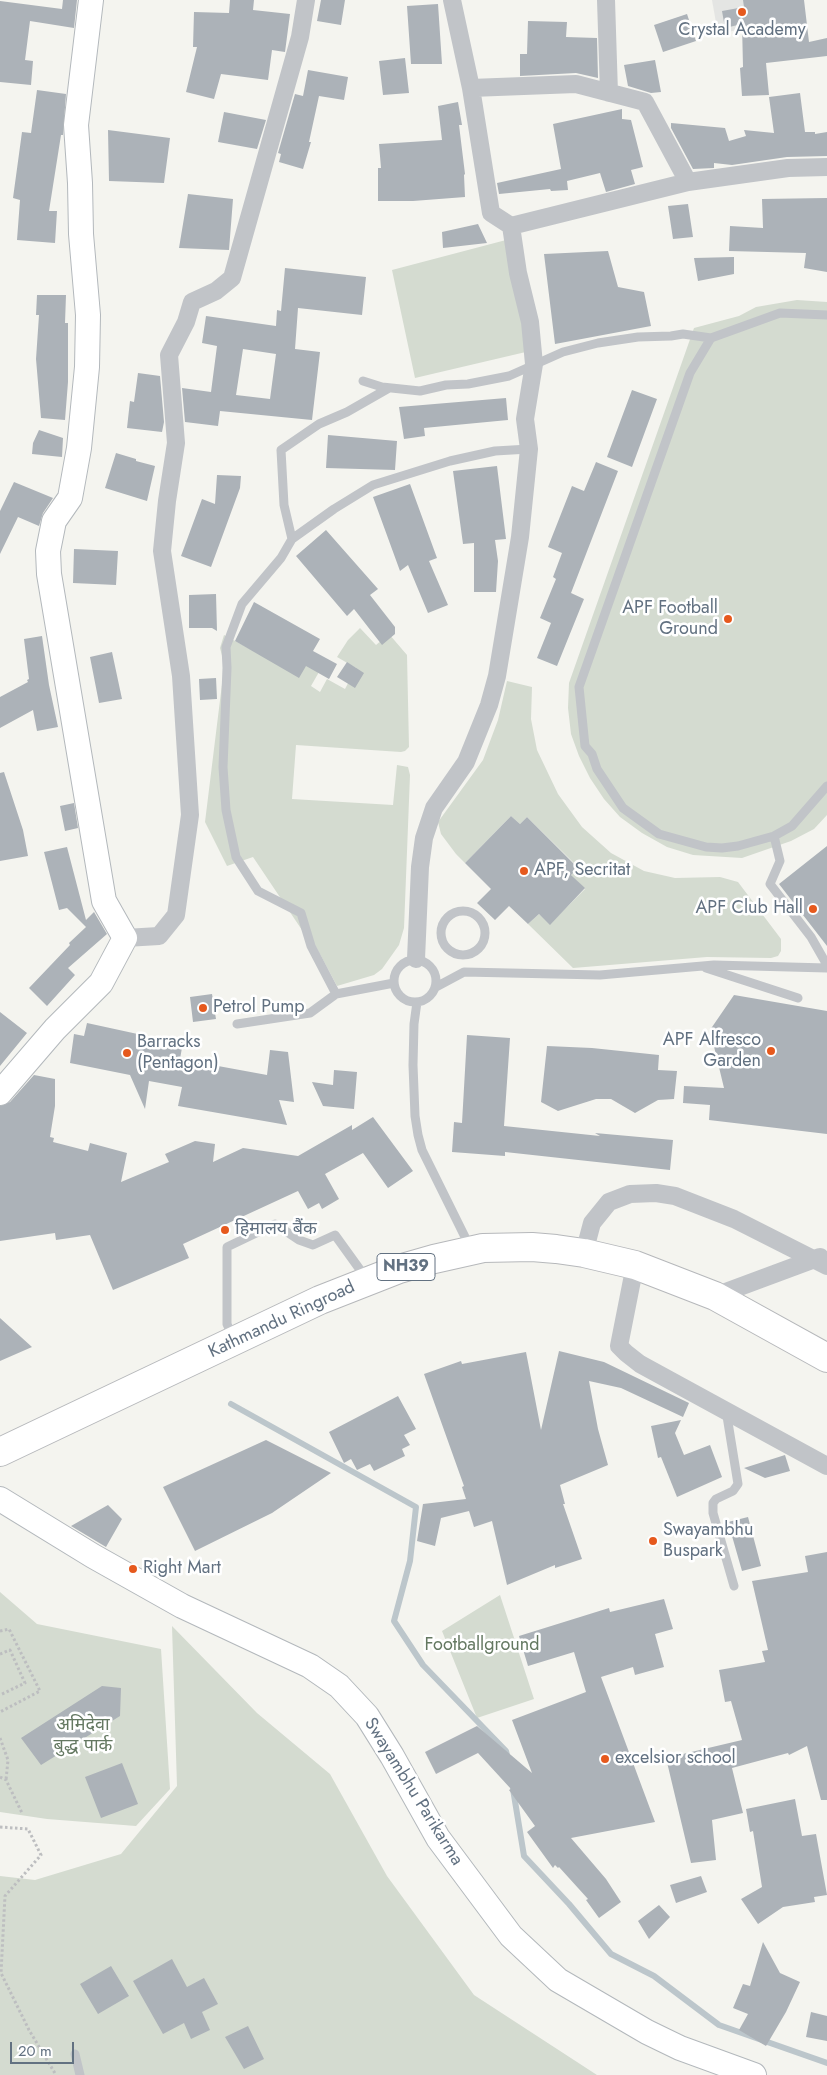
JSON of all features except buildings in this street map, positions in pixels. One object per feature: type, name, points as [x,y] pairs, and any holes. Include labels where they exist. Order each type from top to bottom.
[{"type":"highway","name":"Kathmandu Ringroad","points":[[0,1452],[320,1300],[368,1281],[434,1259],[483,1248],[532,1247],[584,1253],[635,1265],[673,1278],[715,1296],[827,1358]]},
{"type":"street","points":[[91,0],[76,125],[81,234],[88,315],[88,367],[70,498],[54,521],[48,551],[49,574],[104,901],[125,938]]},
{"type":"street","points":[[125,938],[159,936],[176,915],[190,815],[181,676],[162,552],[167,501],[176,443],[169,355],[186,322],[192,302],[216,291],[232,278],[300,37],[306,0]]},
{"type":"street","points":[[452,0],[471,88],[490,213],[511,226],[688,182],[788,168],[827,167]]},
{"type":"street","points":[[606,0],[609,93]]},
{"type":"street","points":[[471,88],[576,84],[645,102],[688,182]]},
{"type":"street","points":[[416,959],[420,867],[424,838],[434,808],[466,762],[489,705],[496,676],[520,537],[528,449],[525,419],[534,364],[530,322],[518,272],[511,226]]},
{"type":"street","points":[[0,1093],[54,1029],[101,983],[125,938]]},
{"type":"street","points":[[584,1253],[592,1223],[609,1202],[630,1194],[656,1193],[675,1196],[734,1219],[822,1260]]},
{"type":"street","points":[[715,1296],[822,1260]]},
{"type":"street","points":[[635,1265],[620,1346],[640,1364],[827,1466]]},
{"type":"street","name":"Swayambhu Parikarma","points":[[0,1499],[93,1556],[182,1606],[310,1666],[339,1686],[367,1716],[438,1838],[518,1942],[558,1980],[647,2032],[680,2048],[754,2075]]},
{"type":"lane","points":[[363,381],[389,388],[420,391],[446,384],[468,384],[509,376],[563,352],[598,343],[683,334],[710,338],[780,313],[827,315]]},
{"type":"lane","points":[[710,338],[690,373],[579,687],[585,746],[592,754],[597,769],[623,808],[659,834],[706,848],[738,846],[774,836],[792,826],[827,786]]},
{"type":"lane","points":[[292,539],[284,505],[282,450],[319,424],[347,412],[389,388]]},
{"type":"lane","points":[[336,994],[311,946],[301,913],[258,891],[236,857],[226,810],[223,767],[227,668],[226,647],[242,604],[281,558],[292,539],[334,509],[373,485],[450,461],[495,452],[528,449]]},
{"type":"lane","points":[[436,987],[434,970],[427,963],[416,959],[408,960],[396,972],[394,983],[402,997],[412,1002],[417,1002],[429,998],[436,987],[464,972],[600,975],[701,966],[827,966],[811,937],[770,884],[780,861],[774,836]]},
{"type":"lane","points":[[466,910],[476,915],[483,924],[485,934],[482,944],[474,952],[464,956],[453,954],[445,947],[440,937],[441,926],[447,917],[456,911],[466,910]]},
{"type":"lane","points":[[464,956],[464,972]]},
{"type":"lane","points":[[701,966],[798,998]]},
{"type":"lane","points":[[237,1024],[310,1013],[336,994],[394,983]]},
{"type":"lane","points":[[417,1002],[414,1024],[413,1065],[415,1116],[418,1135],[426,1157],[466,1239],[483,1248]]},
{"type":"lane","points":[[235,1341],[227,1324],[227,1247],[275,1224],[299,1240],[313,1245],[335,1235],[368,1281]]},
{"type":"lane","points":[[726,1410],[738,1484],[733,1491],[716,1499],[713,1504],[734,1586]]},
{"type":"lane","points":[[76,2054],[80,2075]]},
{"type":"path","points":[[0,1631],[9,1629],[40,1691],[0,1712]]},
{"type":"path","points":[[0,1654],[10,1650],[25,1684],[0,1695]]},
{"type":"path","points":[[0,1738],[8,1760],[6,1780],[22,1813]]},
{"type":"path","points":[[0,1777],[6,1780]]},
{"type":"path","points":[[0,1826],[28,1828],[40,1855],[5,1896],[2,1973],[29,2030],[56,2075]]},
{"type":"shaded area","name":"Crystal Academy","points":[[712,0],[770,0],[771,23],[718,34]]},
{"type":"green space","points":[[506,240],[530,351],[415,378],[392,270]]},
{"type":"green space","points":[[797,300],[827,302],[827,815],[814,829],[791,841],[742,858],[693,855],[667,847],[642,833],[620,817],[604,799],[590,778],[571,734],[568,708],[569,683],[694,328],[739,316],[756,307]]},
{"type":"green space","points":[[360,628],[376,645],[389,634],[407,655],[409,747],[401,752],[296,745],[292,799],[393,805],[397,765],[408,767],[410,775],[404,928],[399,945],[382,969],[374,975],[337,986],[312,939],[308,939],[253,857],[227,866],[205,822],[222,684],[229,683],[220,648],[224,635],[298,675],[305,664],[319,672],[311,686],[320,692],[327,679],[345,689],[356,668],[337,657],[348,640]]},
{"type":"green space","points":[[507,681],[532,687],[531,719],[537,750],[558,794],[582,827],[611,853],[644,871],[675,878],[720,877],[738,882],[781,939],[781,951],[778,956],[771,958],[707,957],[573,968],[528,924],[539,914],[550,924],[585,889],[571,875],[578,867],[527,817],[520,824],[511,816],[465,863],[456,854],[441,834],[438,822],[483,760],[498,720]]},
{"type":"green space","name":"अमिदेवा बुद्ध पार्क","points":[[0,1592],[37,1624],[161,1649],[170,1789],[136,1826],[47,1819],[0,1812]]},
{"type":"green space","name":"Footballground","points":[[500,1595],[534,1699],[477,1718],[442,1631]]},
{"type":"green space","points":[[172,1626],[257,1713],[330,1774],[387,1876],[474,1995],[597,2075],[0,2075],[0,1876],[35,1880],[121,1854],[177,1786]]},
{"type":"waterway","points":[[231,1404],[416,1507],[410,1561],[394,1621],[423,1665],[506,1751],[508,1759]]},
{"type":"waterway","points":[[513,1789],[524,1856],[569,1904],[611,1954],[654,1976],[719,2025],[827,2063]]},
{"type":"place","name":"Crystal Academy","points":[[742,12]]},
{"type":"place","name":"APF Football Ground","points":[[728,619]]},
{"type":"place","name":"APF, Secritat","points":[[524,871]]},
{"type":"place","name":"APF Club Hall","points":[[813,909]]},
{"type":"place","name":"Petrol Pump","points":[[203,1008]]},
{"type":"place","name":"APF Alfresco Garden","points":[[771,1051]]},
{"type":"place","name":"Barracks (Pentagon)","points":[[127,1053]]},
{"type":"place","name":"हिमालय बैंक","points":[[225,1230]]},
{"type":"place","name":"Swayambhu Buspark","points":[[653,1541]]},
{"type":"place","name":"Right Mart","points":[[133,1569]]},
{"type":"place","name":"excelsior school","points":[[605,1759]]}]
